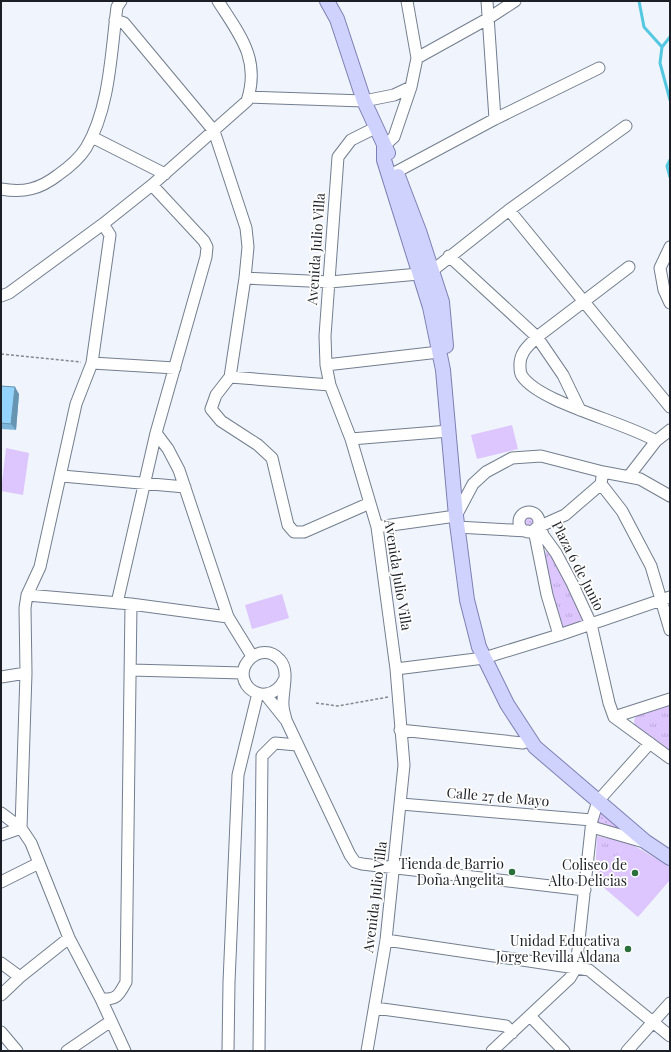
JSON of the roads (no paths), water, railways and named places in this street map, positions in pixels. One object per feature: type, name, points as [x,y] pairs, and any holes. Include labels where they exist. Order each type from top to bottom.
[{"type":"main road","points":[[328,1],[337,19],[364,101],[396,172],[419,231],[430,307],[443,370],[457,522],[467,600],[478,647],[507,704],[535,747],[646,842],[670,858]]},
{"type":"main road","points":[[384,146],[384,160],[425,272],[442,302],[446,345],[443,370]]},
{"type":"street","points":[[1,189],[34,190],[50,181],[75,161],[86,149],[96,128],[107,87],[117,7],[121,1]]},
{"type":"street","points":[[1,296],[9,293],[152,185],[247,100],[251,90],[250,57],[246,45],[218,1]]},
{"type":"street","points":[[384,146],[394,137],[411,87],[417,58],[407,1]]},
{"type":"street","points":[[487,1],[495,119]]},
{"type":"street","points":[[417,58],[489,18],[515,1]]},
{"type":"street","points":[[116,20],[124,23],[214,131],[246,228],[248,247],[245,278],[230,377],[216,395],[211,409],[221,421],[258,445],[272,458],[288,526],[294,532],[304,532],[370,503]]},
{"type":"street","points":[[396,172],[495,119],[600,68]]},
{"type":"street","points":[[249,97],[364,101],[394,96],[411,87]]},
{"type":"street","points":[[245,278],[330,282],[425,272],[450,256],[508,210],[626,126]]},
{"type":"street","name":"Avenida Julio Villa","points":[[366,1051],[375,1008],[386,940],[404,765],[396,669],[377,527],[351,438],[330,386],[326,365],[325,336],[338,158],[350,140],[375,128]]},
{"type":"street","points":[[92,136],[165,174]]},
{"type":"street","points":[[117,603],[156,433],[206,257],[207,247],[204,241],[152,185]]},
{"type":"street","points":[[508,210],[670,406]]},
{"type":"street","points":[[21,828],[26,673],[25,608],[27,595],[40,567],[62,476],[76,404],[92,363],[110,235],[102,224]]},
{"type":"street","points":[[670,247],[660,268],[664,290],[670,303]]},
{"type":"street","points":[[450,256],[538,337],[563,375],[580,410]]},
{"type":"street","points":[[629,267],[583,301],[524,350],[519,360],[521,375],[529,384],[546,394],[580,410],[644,434],[656,441]]},
{"type":"street","points":[[326,365],[439,352]]},
{"type":"street","points":[[92,363],[175,368]]},
{"type":"street","points":[[230,377],[330,386]]},
{"type":"street","points":[[629,476],[656,441],[670,430]]},
{"type":"street","points":[[351,438],[449,431]]},
{"type":"street","points":[[156,433],[168,449],[179,470],[228,616],[252,656]]},
{"type":"street","points":[[457,522],[473,484],[486,472],[512,458],[542,456],[602,472],[629,476],[640,479],[670,496]]},
{"type":"street","points":[[602,472],[601,484],[622,511],[666,598],[670,630]]},
{"type":"street","points":[[62,476],[185,487]]},
{"type":"street","points":[[377,527],[457,522],[510,530],[535,527],[565,515],[601,484]]},
{"type":"street","points":[[510,530],[520,520],[523,514],[529,512],[537,516],[535,527]]},
{"type":"street","points":[[520,520],[522,528],[535,527]]},
{"type":"street","name":"Plaza 6 de Junio","points":[[535,527],[556,553],[591,624],[609,703],[614,717]]},
{"type":"street","name":"Plaza 6 de Junio","points":[[535,527],[547,595],[559,635]]},
{"type":"street","points":[[27,595],[131,604],[228,616]]},
{"type":"street","points":[[396,669],[484,658],[559,635],[666,598]]},
{"type":"street","points":[[101,999],[111,999],[119,994],[126,982],[131,604]]},
{"type":"street","points":[[286,720],[261,694],[246,685],[243,673],[247,660],[252,656],[264,652],[277,657],[285,669],[283,705],[286,720],[355,862],[394,868],[585,890]]},
{"type":"street","points":[[131,670],[243,673]]},
{"type":"street","points":[[1,677],[8,674],[26,673]]},
{"type":"street","points":[[261,694],[278,689],[284,680]]},
{"type":"street","points":[[228,1051],[229,982],[238,775],[261,694]]},
{"type":"street","points":[[614,717],[670,699]]},
{"type":"street","points":[[614,717],[670,758]]},
{"type":"street","points":[[400,730],[523,743],[530,740]]},
{"type":"street","points":[[259,1051],[262,756],[275,743],[297,745]]},
{"type":"street","points":[[492,1051],[570,978],[576,968],[592,824],[598,801],[650,743]]},
{"type":"street","name":"Calle 27 de Mayo","points":[[401,804],[592,824],[646,842]]},
{"type":"street","points":[[1,813],[21,828],[31,843],[69,938],[112,1021],[125,1051]]},
{"type":"street","points":[[1,835],[21,828]]},
{"type":"street","points":[[1,882],[39,863]]},
{"type":"street","points":[[1,995],[20,977],[69,938]]},
{"type":"street","points":[[386,940],[589,970],[670,1036]]},
{"type":"street","points":[[1,963],[20,977]]},
{"type":"street","points":[[627,1051],[670,1003]]},
{"type":"street","points":[[375,1008],[506,1026],[512,1033]]},
{"type":"street","points":[[530,1016],[564,1051]]},
{"type":"street","points":[[67,1051],[112,1021]]},
{"type":"street","points":[[1,1032],[17,1051]]},
{"type":"waterway","points":[[639,1],[644,27],[662,47],[660,63],[670,100]]},
{"type":"waterway","points":[[662,47],[670,37]]},
{"type":"waterway","points":[[670,160],[667,166],[670,177]]},
{"type":"place","name":"Tienda de Barrio Doña Angelita","points":[[512,872]]},
{"type":"place","name":"Coliseo de Alto Delicias","points":[[635,873]]},
{"type":"place","name":"Unidad Educativa Jorge Revilla Aldana","points":[[628,949]]}]
